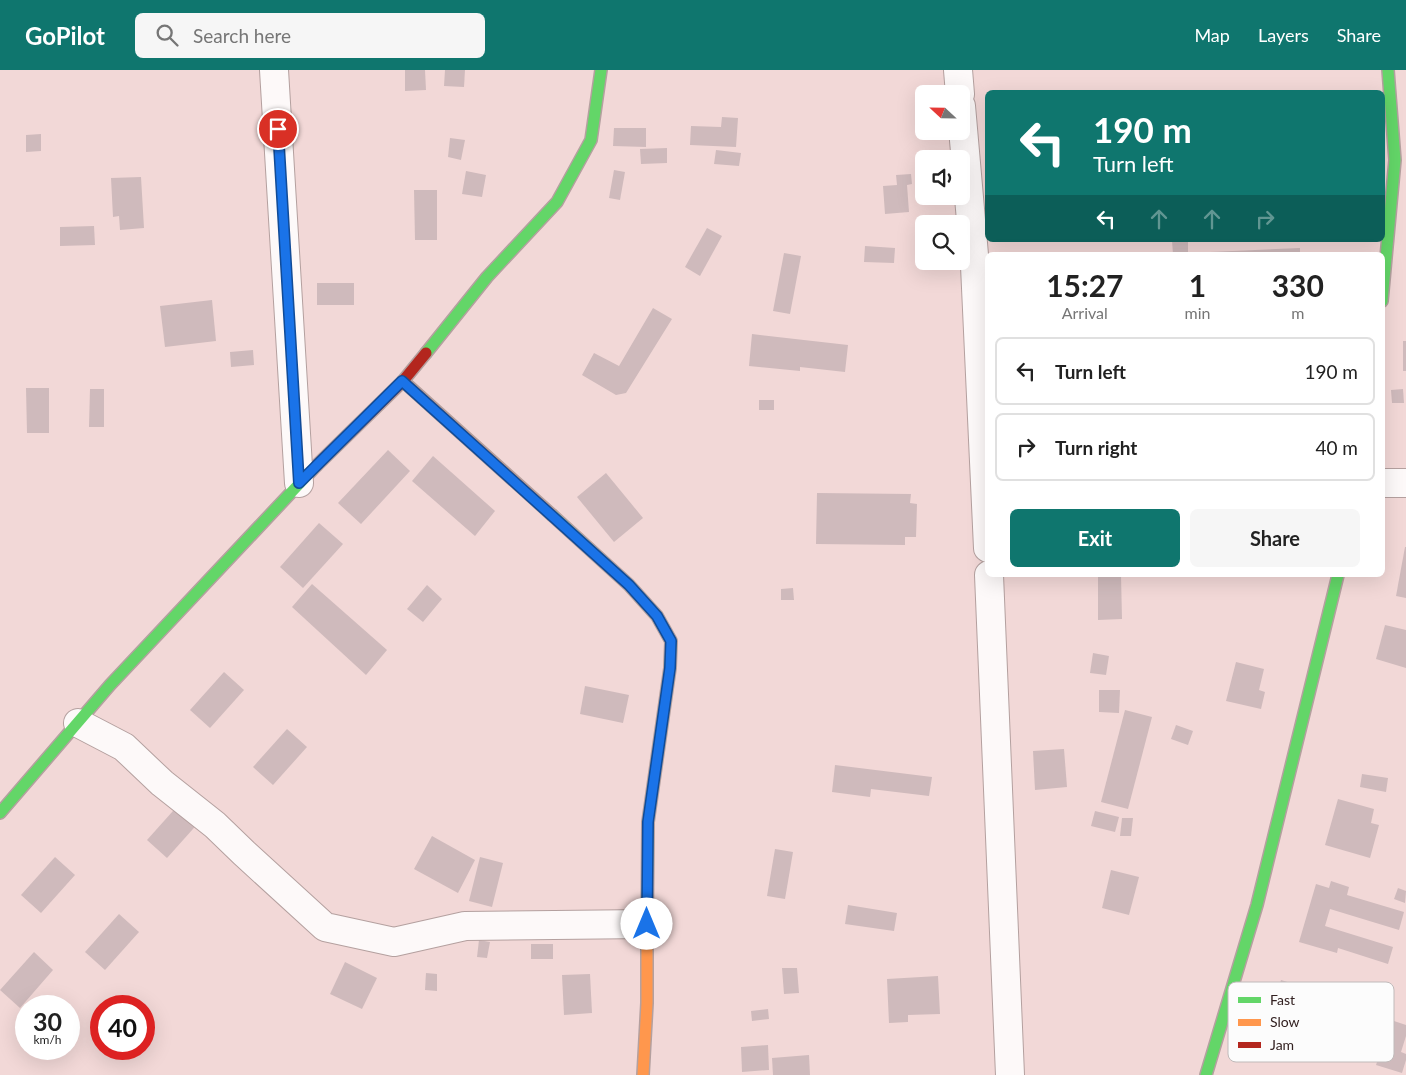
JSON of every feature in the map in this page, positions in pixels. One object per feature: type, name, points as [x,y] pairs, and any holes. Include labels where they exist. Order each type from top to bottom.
[{"type":"street","points":[[274,70],[299,483]]},
{"type":"street","points":[[0,813],[110,685],[299,483],[402,381],[487,277],[557,202],[591,140],[601,70]]},
{"type":"street","points":[[958,70],[959,85]]},
{"type":"street","points":[[1385,268],[1395,160],[1388,70]]},
{"type":"street","points":[[964,140],[975,266],[985,483]]},
{"type":"street","points":[[402,381],[629,585],[657,616],[671,641],[670,668],[648,822],[647,1004],[643,1075]]},
{"type":"street","points":[[1385,483],[1406,483]]},
{"type":"street","points":[[989,577],[1010,1075]]},
{"type":"street","points":[[1233,982],[1256,904],[1338,577]]},
{"type":"street","points":[[78,722],[124,747],[162,783],[215,825],[244,854],[325,927],[394,942],[465,926],[647,924]]},
{"type":"street","points":[[1206,1075],[1228,1000]]},
{"type":"building","points":[[405,70],[425,70],[426,90],[405,91]]},
{"type":"building","points":[[445,70],[465,70],[464,87],[444,86]]},
{"type":"building","points":[[722,117],[738,118],[736,147],[690,145],[691,126],[721,127]]},
{"type":"building","points":[[614,128],[646,128],[646,147],[613,146]]},
{"type":"building","points":[[41,134],[41,151],[26,152],[26,135]]},
{"type":"building","points":[[450,138],[465,140],[461,160],[448,157]]},
{"type":"building","points":[[667,148],[667,163],[641,164],[640,149]]},
{"type":"building","points":[[716,150],[741,153],[739,166],[714,164]]},
{"type":"building","points":[[614,170],[625,172],[620,200],[609,198]]},
{"type":"building","points":[[466,171],[486,175],[482,197],[462,194]]},
{"type":"building","points":[[911,174],[912,184],[907,185],[909,212],[885,214],[883,186],[897,185],[896,175]]},
{"type":"building","points":[[141,177],[144,228],[120,230],[119,216],[113,217],[111,178]]},
{"type":"building","points":[[414,190],[437,190],[437,240],[415,240]]},
{"type":"building","points":[[94,226],[95,245],[60,246],[60,227]]},
{"type":"building","points":[[707,228],[722,236],[700,276],[685,267]]},
{"type":"building","points":[[1172,242],[1188,242],[1188,252],[1173,252]]},
{"type":"building","points":[[865,246],[895,248],[894,263],[864,262]]},
{"type":"building","points":[[1300,248],[1300,252],[1210,252]]},
{"type":"building","points":[[784,253],[801,256],[790,314],[773,311]]},
{"type":"building","points":[[317,283],[354,283],[354,305],[317,305]]},
{"type":"building","points":[[212,300],[216,341],[165,347],[160,306]]},
{"type":"building","points":[[653,308],[672,319],[626,393],[616,395],[582,375],[594,353],[619,366]]},
{"type":"building","points":[[752,334],[848,345],[845,372],[800,367],[800,371],[749,366]]},
{"type":"building","points":[[1403,341],[1406,341],[1406,371],[1403,371]]},
{"type":"building","points":[[253,350],[254,365],[231,367],[230,352]]},
{"type":"building","points":[[26,388],[49,388],[49,433],[27,433]]},
{"type":"building","points":[[90,389],[104,389],[104,427],[89,427]]},
{"type":"building","points":[[1403,389],[1404,403],[1392,403],[1391,390]]},
{"type":"building","points":[[759,400],[774,400],[774,410],[759,410]]},
{"type":"building","points":[[388,450],[410,471],[361,524],[338,503]]},
{"type":"building","points":[[433,456],[495,511],[475,536],[412,481]]},
{"type":"building","points":[[606,473],[643,518],[614,542],[577,497]]},
{"type":"building","points":[[817,493],[911,494],[910,503],[917,504],[916,537],[905,537],[905,545],[816,544]]},
{"type":"building","points":[[319,523],[343,544],[303,588],[280,567]]},
{"type":"building","points":[[1406,547],[1406,598],[1396,596]]},
{"type":"building","points":[[1098,577],[1121,577],[1122,619],[1098,620]]},
{"type":"building","points":[[312,584],[387,650],[366,675],[292,607]]},
{"type":"building","points":[[427,585],[442,599],[423,622],[407,609]]},
{"type":"building","points":[[793,588],[794,600],[781,600],[781,589]]},
{"type":"building","points":[[1385,625],[1406,630],[1406,668],[1376,659]]},
{"type":"building","points":[[1093,653],[1109,656],[1106,675],[1090,673]]},
{"type":"building","points":[[1236,662],[1264,669],[1259,690],[1265,692],[1261,709],[1226,701]]},
{"type":"building","points":[[224,672],[244,690],[210,728],[190,710]]},
{"type":"building","points":[[585,686],[629,695],[623,723],[580,714]]},
{"type":"building","points":[[1099,690],[1120,690],[1119,713],[1099,712]]},
{"type":"building","points":[[1125,710],[1152,717],[1128,809],[1101,802]]},
{"type":"building","points":[[1176,725],[1193,731],[1188,745],[1171,739]]},
{"type":"building","points":[[287,729],[307,747],[273,785],[253,767]]},
{"type":"building","points":[[1064,749],[1067,787],[1035,790],[1033,751]]},
{"type":"building","points":[[835,765],[932,777],[929,796],[871,789],[870,797],[832,792]]},
{"type":"building","points":[[1362,774],[1388,778],[1386,792],[1360,787]]},
{"type":"building","points":[[1338,799],[1374,809],[1371,823],[1379,825],[1370,858],[1325,845]]},
{"type":"building","points":[[181,802],[201,820],[167,858],[147,840]]},
{"type":"building","points":[[1095,811],[1119,817],[1115,832],[1091,826]]},
{"type":"building","points":[[1122,818],[1133,818],[1131,836],[1120,836]]},
{"type":"building","points":[[432,836],[475,860],[458,893],[414,869]]},
{"type":"building","points":[[775,849],[793,852],[785,899],[767,896]]},
{"type":"building","points":[[55,857],[75,875],[41,913],[21,895]]},
{"type":"building","points":[[480,857],[503,863],[492,907],[469,901]]},
{"type":"building","points":[[1111,870],[1139,877],[1129,915],[1102,908]]},
{"type":"building","points":[[1331,881],[1349,887],[1347,895],[1404,912],[1399,930],[1330,909],[1325,926],[1393,947],[1388,964],[1338,948],[1337,953],[1299,942],[1316,884],[1329,888]]},
{"type":"building","points":[[1398,888],[1406,891],[1405,903],[1394,899]]},
{"type":"building","points":[[848,905],[897,913],[894,931],[845,924]]},
{"type":"building","points":[[119,914],[139,932],[105,970],[85,952]]},
{"type":"building","points":[[479,940],[490,942],[487,958],[477,957]]},
{"type":"building","points":[[531,944],[553,944],[553,959],[531,959]]},
{"type":"building","points":[[34,952],[53,970],[31,995],[15,995],[15,1004],[0,990]]},
{"type":"building","points":[[345,962],[377,978],[362,1009],[330,994]]},
{"type":"building","points":[[782,968],[797,968],[799,993],[784,994]]},
{"type":"building","points":[[426,973],[437,974],[437,991],[425,990]]},
{"type":"building","points":[[590,974],[592,1013],[564,1015],[562,975]]},
{"type":"building","points":[[938,976],[940,1014],[908,1015],[908,1022],[889,1023],[887,979]]},
{"type":"building","points":[[768,1009],[769,1019],[752,1021],[751,1011]]},
{"type":"building","points":[[1394,1021],[1406,1025],[1406,1036],[1401,1052],[1406,1054],[1406,1060],[1402,1073],[1376,1065],[1377,1062],[1394,1062]]},
{"type":"building","points":[[768,1045],[769,1070],[742,1072],[741,1047]]},
{"type":"building","points":[[809,1055],[810,1075],[773,1075],[772,1058]]},
{"type":"traffic: fast","points":[[426,353],[487,277],[557,202],[591,140],[601,70]]},
{"type":"traffic: fast","points":[[1385,268],[1395,160],[1388,70]]},
{"type":"traffic: fast","points":[[0,813],[110,685],[316,466]]},
{"type":"traffic: fast","points":[[552,515],[629,585],[657,616],[671,641],[670,668],[648,822],[647,939]]},
{"type":"traffic: fast","points":[[1234,982],[1257,905],[1338,577]]},
{"type":"traffic: fast","points":[[1206,1075],[1228,1002]]},
{"type":"traffic: slow","points":[[403,381],[552,515]]},
{"type":"traffic: slow","points":[[643,1075],[647,1003],[647,939]]},
{"type":"traffic: jam","points":[[316,466],[403,381],[426,353]]},
{"type":"route","points":[[278,129],[299,483],[402,381],[629,585],[657,616],[671,641],[670,668],[648,822],[647,924]]}]
